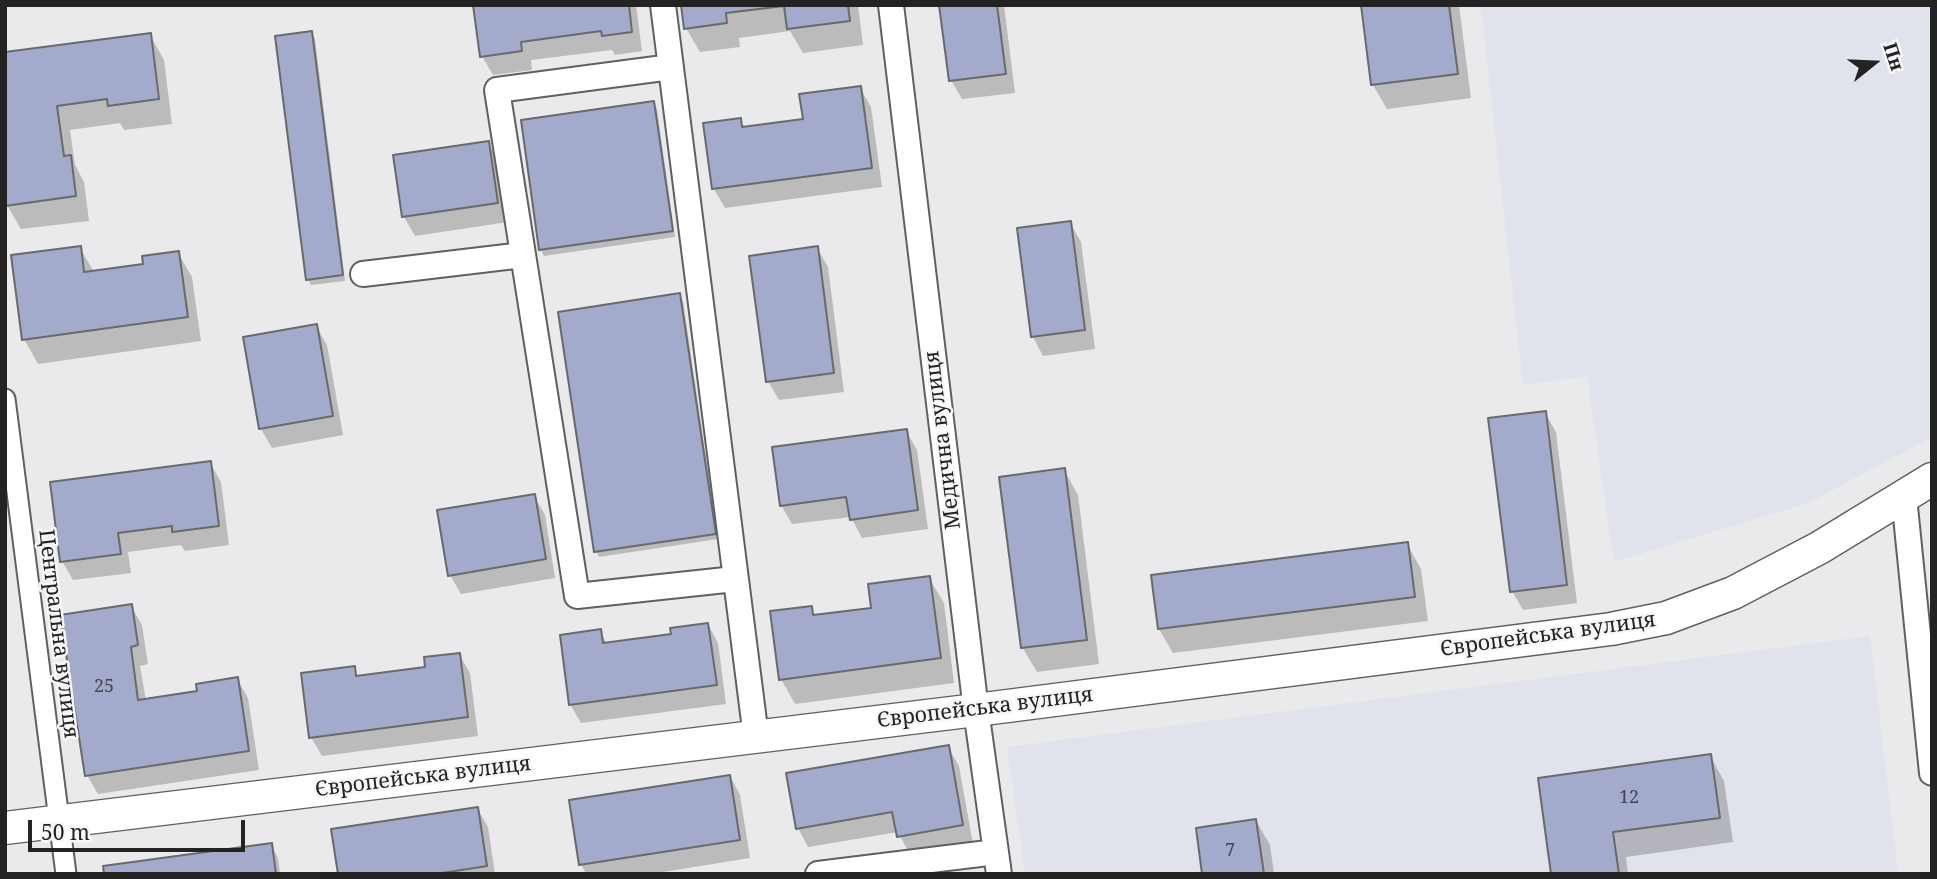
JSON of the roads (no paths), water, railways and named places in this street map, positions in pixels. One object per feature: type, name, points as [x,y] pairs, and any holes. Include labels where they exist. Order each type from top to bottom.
[{"type":"street","points":[[663,5],[756,737]]},
{"type":"street","name":"Медична вулиця","points":[[891,5],[997,863]]},
{"type":"street","points":[[671,67],[497,90],[577,596],[735,579]]},
{"type":"street","points":[[363,274],[523,255]]},
{"type":"street","name":"Центральна вулиця","points":[[5,399],[66,874]]},
{"type":"street","name":"Європейська вулиця","points":[[5,828],[976,710],[1611,629],[1666,618],[1745,586],[1819,548],[1932,479]]},
{"type":"street","points":[[1904,497],[1932,773]]},
{"type":"street","points":[[818,874],[997,863]]}]
